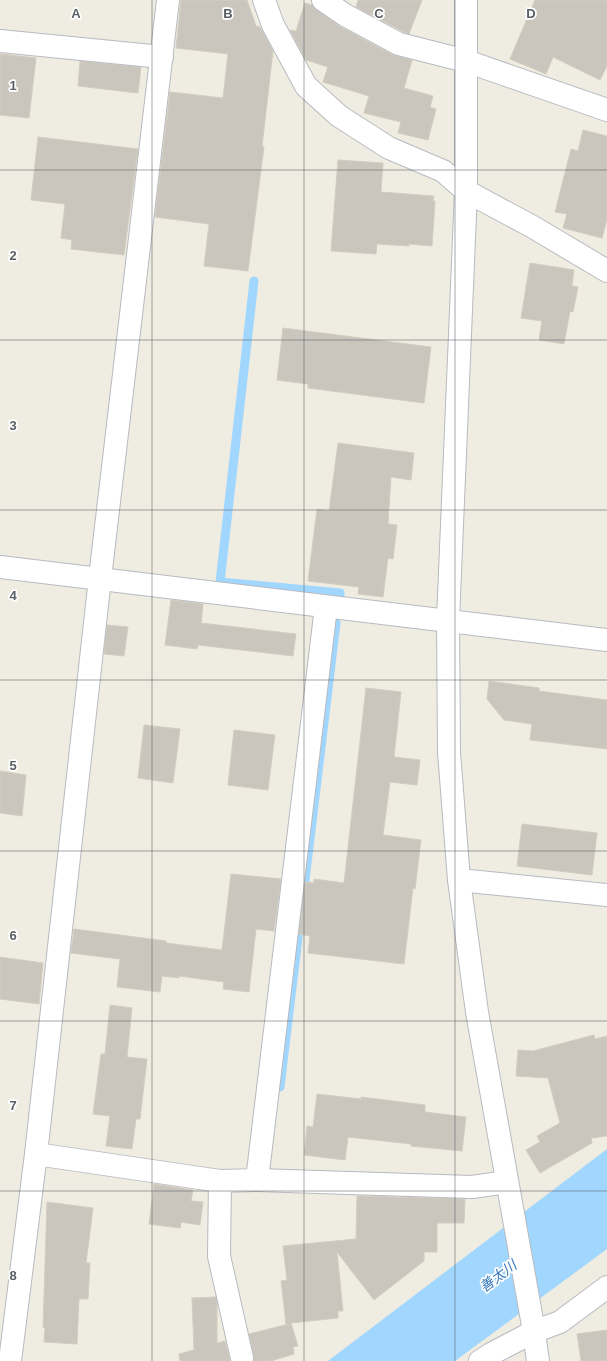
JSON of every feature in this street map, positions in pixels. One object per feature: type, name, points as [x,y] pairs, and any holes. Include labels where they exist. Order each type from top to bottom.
[{"type":"street","points":[[10,1361],[36,1154],[100,578],[168,0]]},
{"type":"street","points":[[264,0],[273,25],[306,86],[346,120],[389,148],[443,171],[466,191],[533,227],[607,271]]},
{"type":"street","points":[[323,0],[345,16],[399,44],[466,61],[607,110]]},
{"type":"street","points":[[466,0],[466,191],[448,620],[449,752],[459,880],[477,1012],[538,1361]]},
{"type":"street","points":[[0,41],[162,57]]},
{"type":"street","points":[[0,567],[607,640]]},
{"type":"street","points":[[257,1180],[326,607]]},
{"type":"street","points":[[459,880],[607,895]]},
{"type":"street","points":[[36,1154],[220,1181],[257,1180],[472,1187],[507,1182]]},
{"type":"street","points":[[220,1181],[218,1256],[242,1358]]},
{"type":"street","points":[[480,1361],[532,1326],[560,1322],[607,1287]]},
{"type":"water","name":"善太川","points":[[607,1149],[607,1249],[455,1361],[328,1361]]},
{"type":"building","points":[[181,0],[247,0],[256,26],[260,27],[273,51],[262,146],[264,147],[248,271],[204,266],[209,224],[155,217],[170,92],[223,98],[228,54],[176,48]]},
{"type":"building","points":[[358,0],[422,0],[409,34],[356,7]]},
{"type":"building","points":[[535,0],[607,0],[607,66],[600,80],[553,57],[546,74],[510,59]]},
{"type":"building","points":[[305,3],[312,5],[316,10],[339,26],[393,55],[412,60],[404,88],[433,96],[430,107],[436,109],[428,140],[398,133],[401,122],[364,113],[369,96],[323,82],[328,67],[306,60],[290,30],[296,31]]},
{"type":"building","points":[[0,54],[36,58],[29,118],[0,115]]},
{"type":"building","points":[[80,61],[141,67],[138,93],[78,86]]},
{"type":"building","points":[[583,130],[607,136],[607,219],[602,238],[563,228],[567,214],[555,212],[571,149],[578,151]]},
{"type":"building","points":[[38,137],[138,149],[124,255],[71,249],[72,240],[61,238],[65,204],[31,200]]},
{"type":"building","points":[[338,160],[383,163],[381,192],[434,196],[432,246],[377,244],[376,254],[331,251]]},
{"type":"building","points":[[530,263],[574,270],[572,286],[578,287],[573,312],[570,311],[564,344],[539,340],[542,321],[521,318]]},
{"type":"building","points":[[283,328],[431,347],[424,403],[308,388],[308,384],[277,380]]},
{"type":"building","points":[[338,443],[414,453],[411,480],[391,477],[388,524],[397,525],[393,559],[388,558],[383,597],[358,594],[359,587],[308,581],[317,509],[329,511]]},
{"type":"building","points":[[171,600],[203,604],[201,623],[296,634],[293,656],[198,645],[197,649],[165,645]]},
{"type":"building","points":[[107,625],[128,627],[124,656],[104,654]]},
{"type":"building","points":[[489,681],[539,688],[539,691],[607,700],[607,749],[530,740],[532,724],[504,720],[487,699]]},
{"type":"building","points":[[366,688],[401,692],[394,757],[420,760],[417,785],[390,782],[383,835],[421,840],[415,889],[413,888],[404,964],[308,953],[310,936],[299,934],[305,882],[314,883],[314,879],[344,883]]},
{"type":"building","points":[[144,725],[180,729],[173,783],[138,778]]},
{"type":"building","points":[[234,730],[275,735],[268,790],[228,785]]},
{"type":"building","points":[[0,771],[26,775],[22,816],[0,813]]},
{"type":"building","points":[[522,824],[597,833],[592,875],[517,866]]},
{"type":"building","points":[[231,874],[281,879],[274,931],[256,929],[249,992],[223,989],[224,982],[179,976],[179,978],[162,976],[160,992],[117,987],[120,959],[71,953],[74,929],[222,950]]},
{"type":"building","points":[[0,957],[43,963],[39,1004],[0,999]]},
{"type":"building","points":[[110,1005],[132,1008],[127,1057],[147,1059],[140,1119],[136,1119],[132,1149],[106,1146],[110,1116],[93,1114],[101,1054],[105,1054]]},
{"type":"building","points":[[594,1035],[595,1039],[607,1036],[607,1136],[591,1138],[592,1143],[540,1173],[526,1150],[540,1142],[537,1136],[560,1123],[548,1078],[516,1076],[518,1050],[533,1051]]},
{"type":"building","points":[[317,1094],[361,1099],[361,1097],[425,1105],[425,1112],[466,1117],[462,1151],[411,1146],[411,1144],[348,1137],[345,1160],[304,1155],[307,1126],[313,1127]]},
{"type":"building","points":[[154,1184],[193,1190],[191,1201],[203,1202],[200,1225],[181,1222],[180,1228],[149,1224]]},
{"type":"building","points":[[357,1196],[465,1199],[464,1223],[437,1223],[437,1252],[424,1252],[424,1261],[374,1300],[337,1252],[343,1311],[338,1311],[338,1318],[291,1323],[298,1346],[293,1347],[294,1354],[271,1361],[254,1361],[249,1334],[289,1324],[286,1324],[281,1281],[287,1280],[283,1246],[356,1239]]},
{"type":"building","points":[[47,1202],[93,1208],[86,1263],[90,1263],[88,1299],[79,1299],[77,1344],[44,1342],[45,1328],[43,1327]]},
{"type":"building","points":[[216,1297],[217,1343],[225,1341],[230,1361],[180,1361],[179,1354],[194,1350],[192,1298]]},
{"type":"building","points":[[607,1330],[607,1361],[581,1361],[577,1334]]},
{"type":"waterway","points":[[254,281],[220,582],[340,593],[340,598]]},
{"type":"waterway","points":[[280,1087],[336,623]]}]
